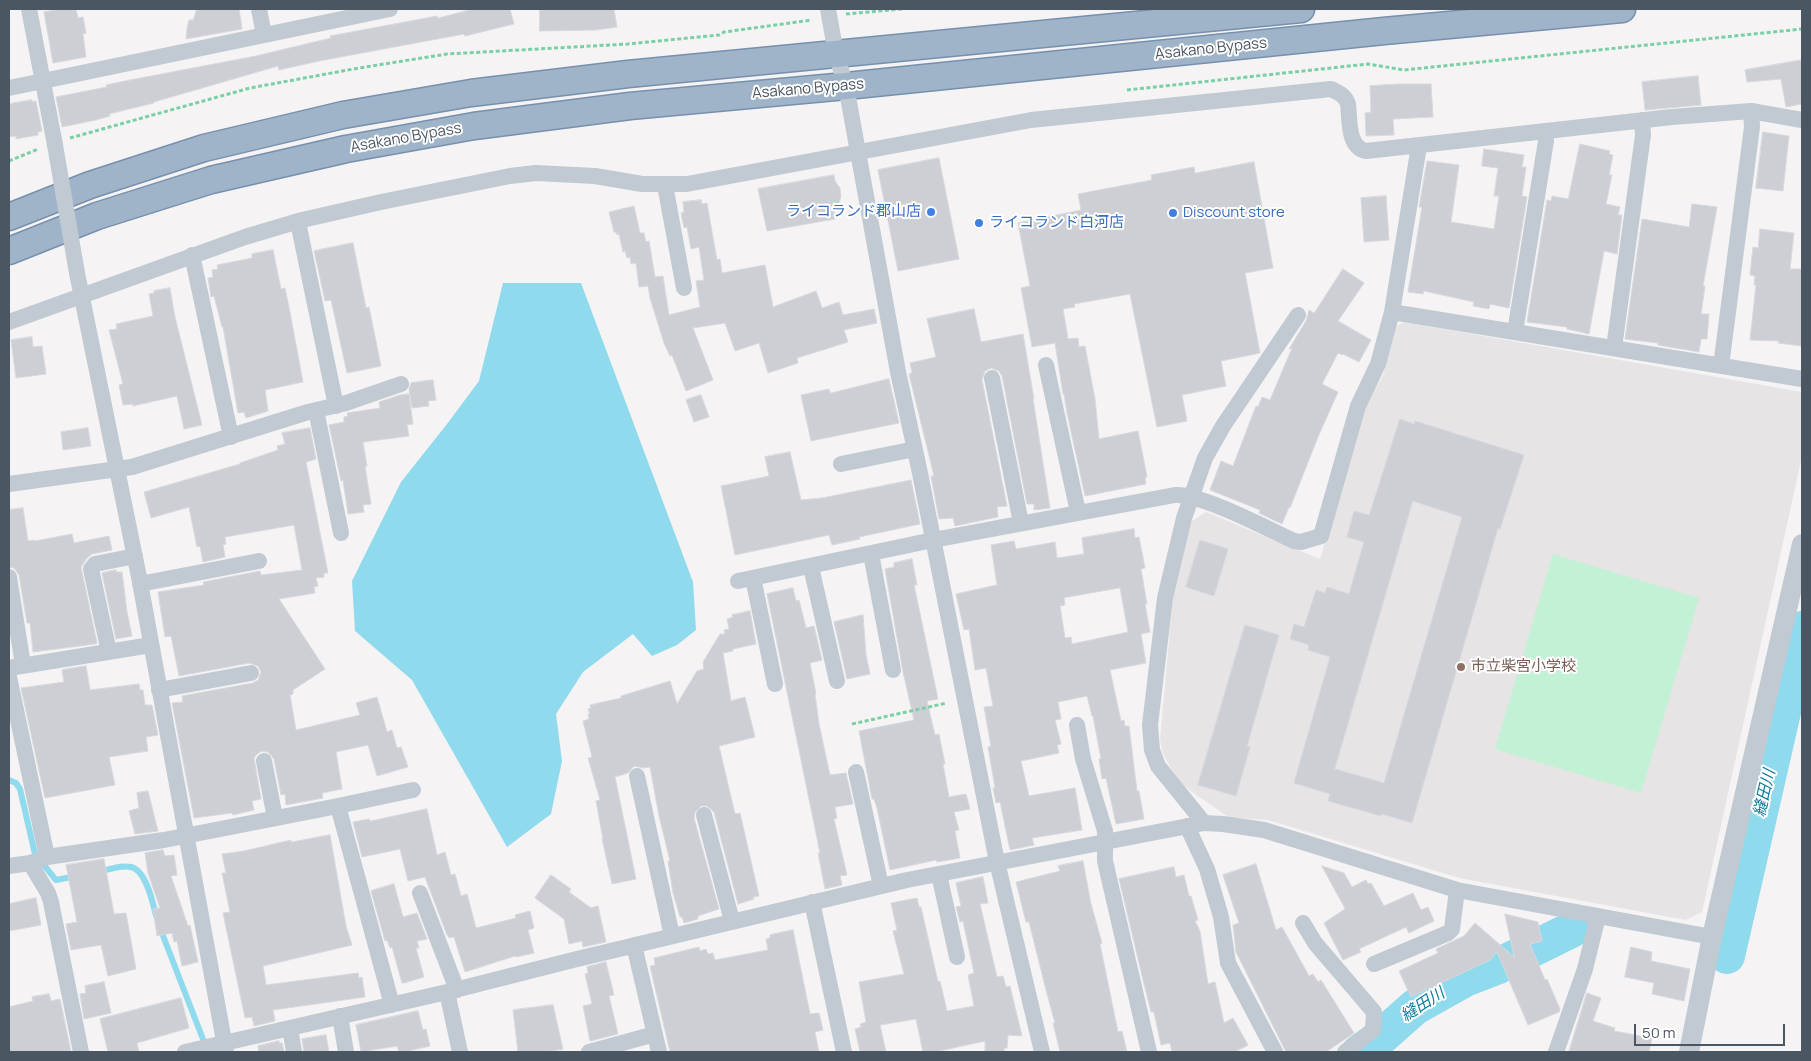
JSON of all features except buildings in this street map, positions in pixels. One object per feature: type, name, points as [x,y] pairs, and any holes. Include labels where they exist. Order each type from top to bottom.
[{"type":"highway","name":"Asakano Bypass","points":[[9,218],[90,185],[204,148],[343,115],[491,91],[628,74],[1301,9]]},
{"type":"highway","name":"Asakano Bypass","points":[[9,250],[97,216],[212,180],[346,149],[474,126],[630,106],[1622,9]]},
{"type":"street","points":[[29,9],[44,81],[77,274],[135,556],[225,1048]]},
{"type":"street","points":[[259,9],[264,35]]},
{"type":"street","points":[[9,88],[390,9]]},
{"type":"street","points":[[828,9],[836,54],[846,86],[895,353],[997,862],[1042,1052]]},
{"type":"street","points":[[9,322],[192,255],[298,222],[381,202],[510,176],[536,173],[595,176],[642,184],[687,184],[1031,120],[1331,89],[1346,99],[1352,140],[1362,150],[1419,146],[1642,120],[1751,112],[1802,120]]},
{"type":"street","points":[[1721,366],[1752,127],[1751,112]]},
{"type":"street","points":[[1614,348],[1643,134],[1642,120]]},
{"type":"street","points":[[1515,332],[1546,141],[1545,131]]},
{"type":"street","points":[[775,684],[745,579],[1166,495],[1182,494],[1191,497],[1294,541],[1301,542],[1321,536],[1358,406],[1378,364],[1392,312],[1419,146]]},
{"type":"street","points":[[665,184],[684,288]]},
{"type":"street","points":[[298,222],[336,406]]},
{"type":"street","points":[[192,255],[231,436]]},
{"type":"street","points":[[1392,312],[1802,379]]},
{"type":"street","points":[[1204,824],[1158,766],[1152,750],[1150,724],[1165,598],[1184,518],[1199,474],[1215,440],[1298,314]]},
{"type":"street","points":[[1046,365],[1078,512]]},
{"type":"street","points":[[992,378],[1021,523]]},
{"type":"street","points":[[9,484],[132,467],[316,410],[336,406],[401,384]]},
{"type":"street","points":[[316,410],[341,533]]},
{"type":"street","points":[[841,464],[915,449]]},
{"type":"street","points":[[1689,1052],[1712,937],[1802,544]]},
{"type":"street","points":[[871,554],[893,670]]},
{"type":"street","points":[[109,652],[91,569],[95,564],[135,556]]},
{"type":"street","points":[[140,584],[259,561]]},
{"type":"street","points":[[811,567],[837,681]]},
{"type":"street","points":[[9,577],[16,666],[151,645]]},
{"type":"street","points":[[159,690],[251,673]]},
{"type":"street","points":[[9,677],[47,857]]},
{"type":"street","points":[[1077,725],[1083,759],[1105,831],[1105,861],[1149,1052]]},
{"type":"street","points":[[264,761],[275,818]]},
{"type":"street","points":[[856,772],[881,886]]},
{"type":"street","points":[[637,776],[672,936]]},
{"type":"street","points":[[9,866],[30,863],[47,857],[186,835],[412,790]]},
{"type":"street","points":[[338,806],[392,1005]]},
{"type":"street","points":[[704,815],[732,921]]},
{"type":"street","points":[[186,1052],[225,1048],[290,1028],[452,991],[881,886],[1106,841],[1204,824],[1223,824],[1264,830],[1457,890],[1712,937]]},
{"type":"street","points":[[1187,826],[1207,869],[1221,917],[1228,963],[1275,1052]]},
{"type":"street","points":[[30,863],[48,893],[51,902],[81,1052]]},
{"type":"street","points":[[939,874],[957,957]]},
{"type":"street","points":[[1374,964],[1448,933],[1452,929],[1457,890]]},
{"type":"street","points":[[420,893],[452,991],[460,1052]]},
{"type":"street","points":[[812,902],[844,1052]]},
{"type":"street","points":[[1556,1052],[1585,968],[1598,916]]},
{"type":"street","points":[[1303,923],[1315,943],[1374,1012],[1373,1030],[1345,1052]]},
{"type":"street","points":[[634,945],[659,1052]]},
{"type":"street","points":[[340,1016],[346,1052]]},
{"type":"street","points":[[290,1028],[294,1052]]},
{"type":"street","points":[[589,1052],[655,1034]]},
{"type":"path","points":[[845,14],[902,9]]},
{"type":"path","points":[[9,161],[104,127],[250,88],[342,71],[447,54],[682,39],[813,20]]},
{"type":"path","points":[[1120,90],[1368,64],[1404,70],[1802,29]]},
{"type":"path","points":[[852,724],[965,700]]},
{"type":"shaded area","name":"市立柴宮小学校","points":[[1404,322],[1802,392],[1802,456],[1702,912],[1686,920],[1459,878],[1268,820],[1230,818],[1178,780],[1162,751],[1160,739],[1173,596],[1189,523],[1206,512],[1320,559],[1366,404],[1383,376],[1394,328]]},
{"type":"green space","points":[[1553,554],[1699,598],[1641,793],[1495,749]]},
{"type":"water","points":[[503,283],[581,283],[693,582],[696,630],[677,645],[652,656],[633,634],[583,672],[556,714],[562,761],[551,814],[507,847],[412,680],[355,631],[352,581],[401,482],[479,381]]},
{"type":"waterway","name":"縫田川","points":[[1727,956],[1802,629]]},
{"type":"waterway","points":[[9,780],[16,783],[20,789],[35,854],[56,880],[77,876]]},
{"type":"waterway","points":[[99,872],[123,867],[136,869],[145,880],[156,916]]},
{"type":"waterway","points":[[160,928],[206,1047]]},
{"type":"waterway","name":"縫田川","points":[[1360,1052],[1380,1038],[1415,1007],[1465,979],[1496,967],[1573,929]]},
{"type":"place","name":"ライコランド郡山店","points":[[931,212]]},
{"type":"place","name":"Discount store","points":[[1173,213]]},
{"type":"place","name":"ライコランド白河店","points":[[979,223]]},
{"type":"place","name":"市立柴宮小学校","points":[[1461,667]]}]
